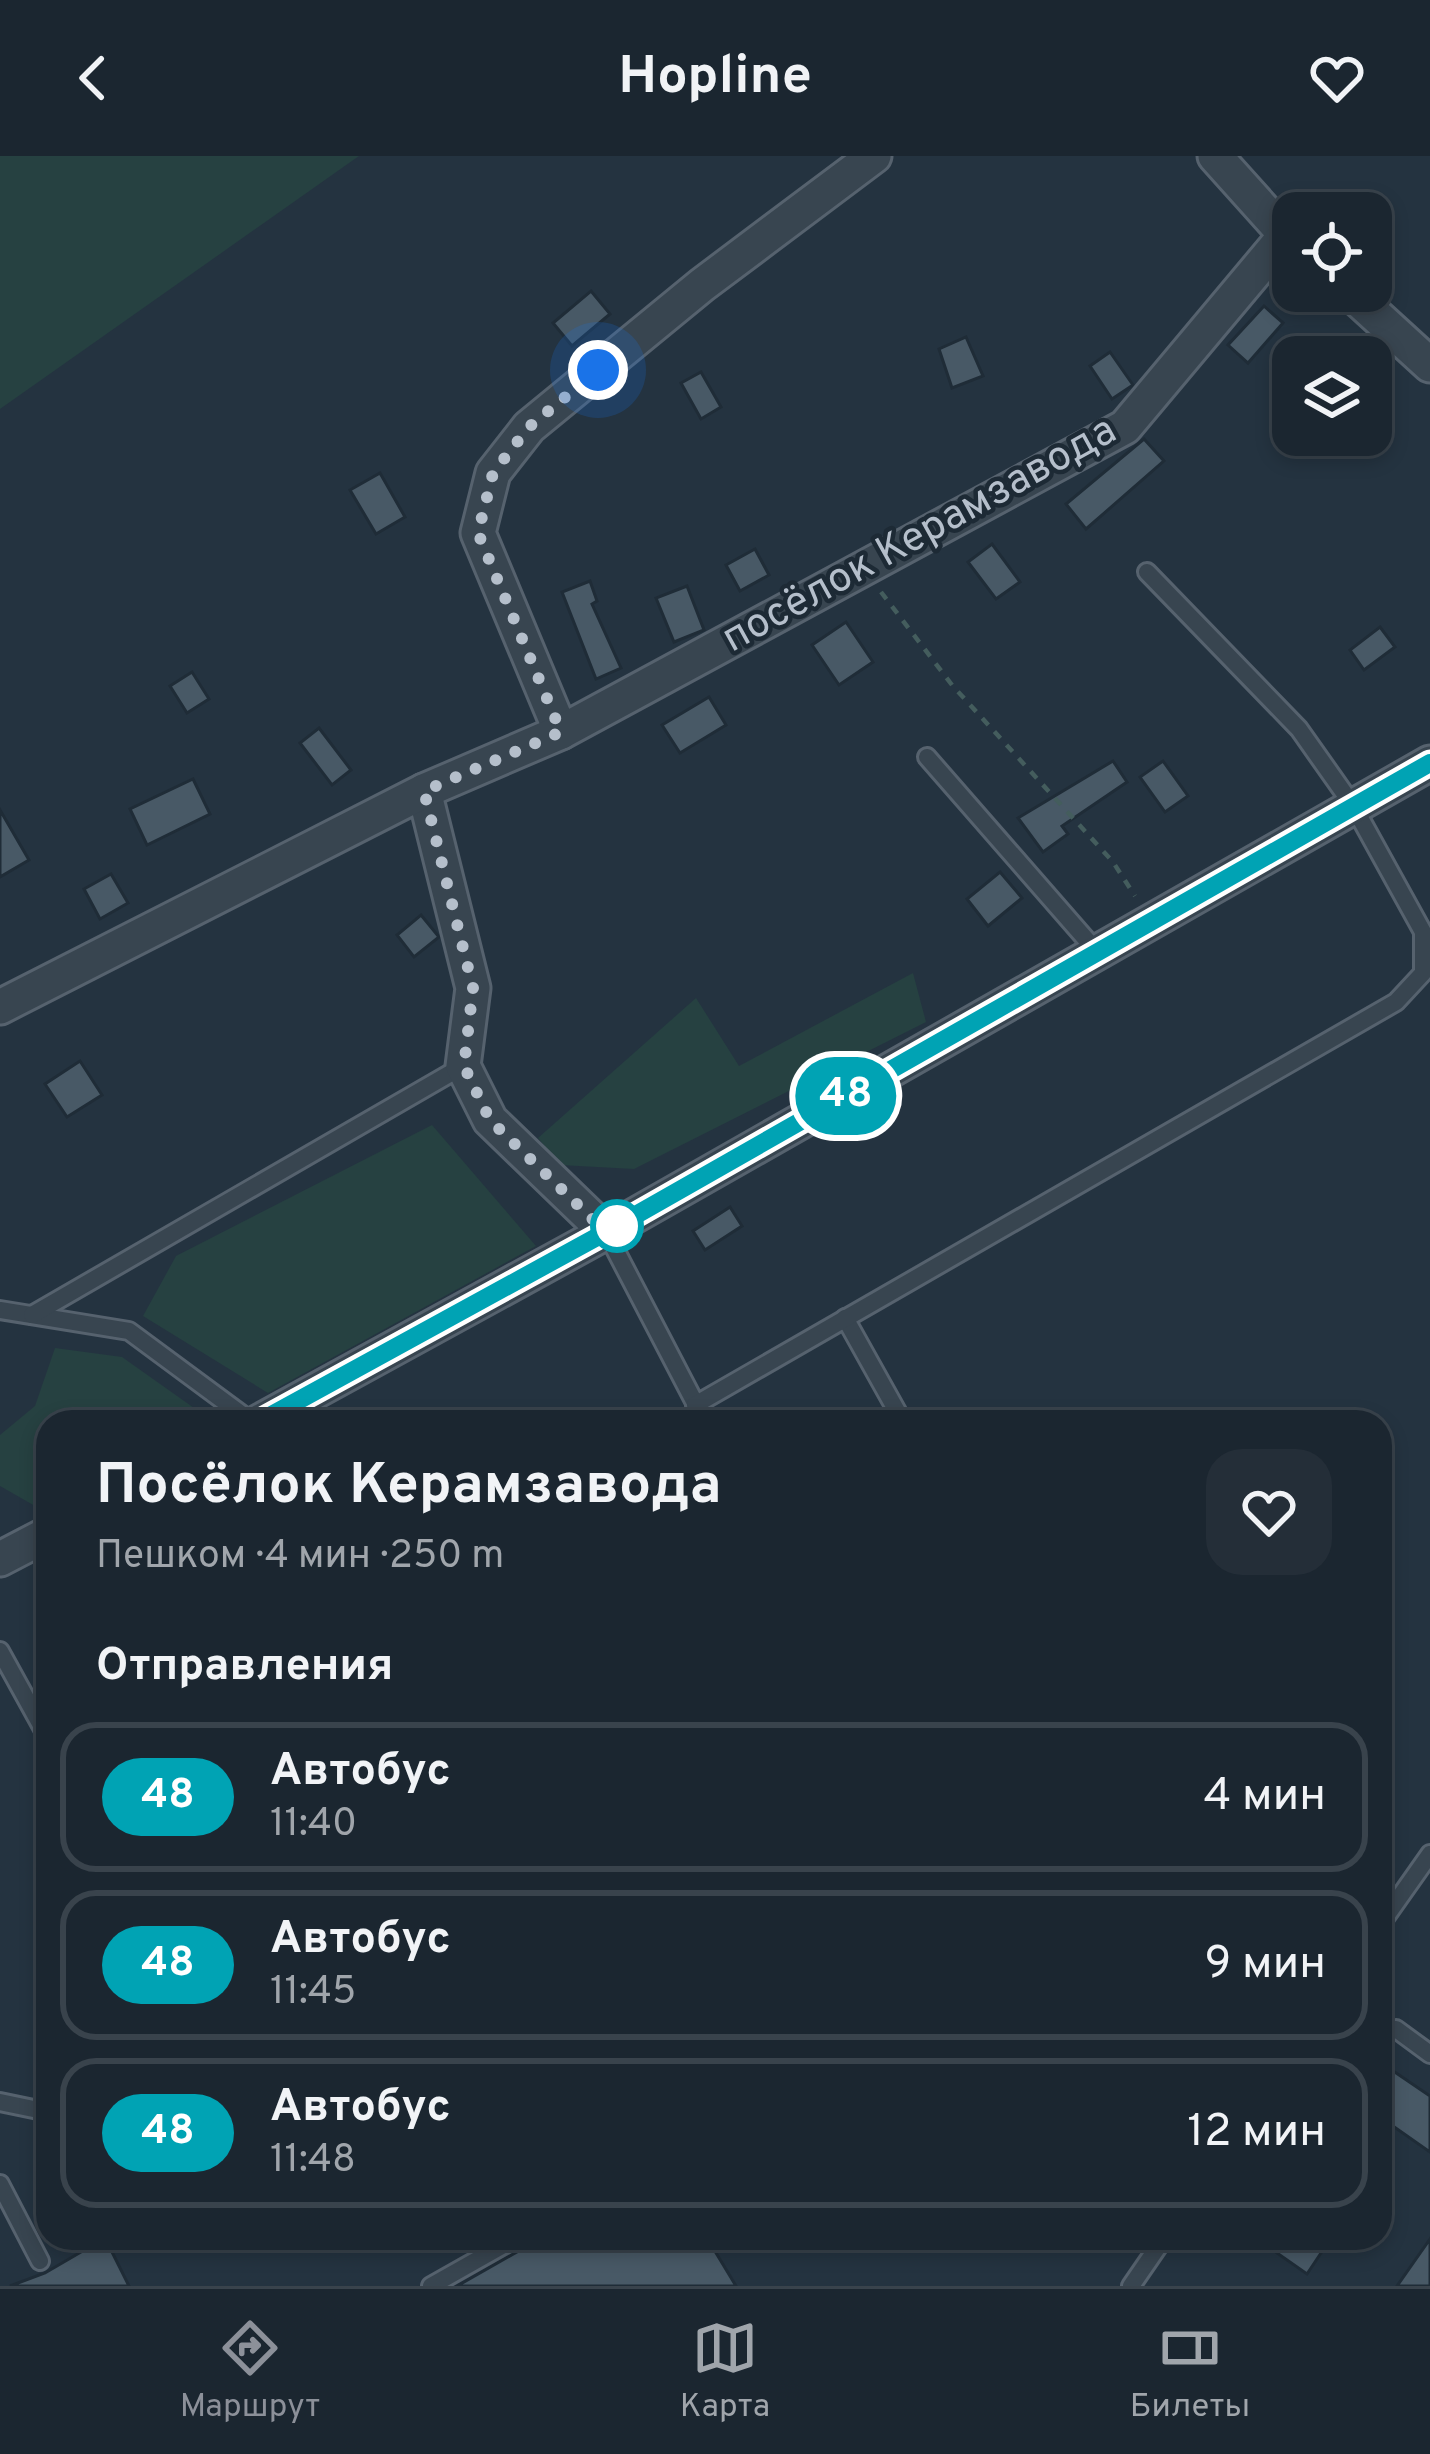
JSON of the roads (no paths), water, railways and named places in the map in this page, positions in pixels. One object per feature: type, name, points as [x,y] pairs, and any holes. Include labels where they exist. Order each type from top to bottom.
[{"type":"street","points":[[561,732],[478,533],[493,473],[529,427],[702,285],[874,156]]},
{"type":"street","points":[[1214,156],[1272,220]]},
{"type":"street","name":"посёлок Керамзавода","points":[[0,1007],[424,791],[561,732],[1125,427],[1272,258]]},
{"type":"street","points":[[1372,312],[1430,365]]},
{"type":"street","points":[[278,1410],[606,1232],[1430,764]]},
{"type":"street","points":[[424,791],[473,988],[464,1066],[490,1120],[606,1232]]},
{"type":"street","points":[[0,1559],[36,1540]]},
{"type":"lane","points":[[695,1405],[1396,1002],[1423,973],[1423,932],[1354,807],[1299,729],[1147,572]]},
{"type":"lane","points":[[927,757],[1098,952]]},
{"type":"lane","points":[[32,1315],[464,1066]]},
{"type":"lane","points":[[606,1232],[698,1410]]},
{"type":"lane","points":[[0,1310],[128,1331],[239,1410]]},
{"type":"lane","points":[[845,1318],[896,1410]]},
{"type":"lane","points":[[0,1651],[36,1716]]},
{"type":"lane","points":[[1392,1908],[1430,1854]]},
{"type":"lane","points":[[1396,2029],[1430,2054]]},
{"type":"lane","points":[[0,2102],[36,2110]]},
{"type":"lane","points":[[0,2184],[40,2261]]},
{"type":"lane","points":[[431,2286],[495,2250]]},
{"type":"lane","points":[[1131,2286],[1156,2250]]}]
